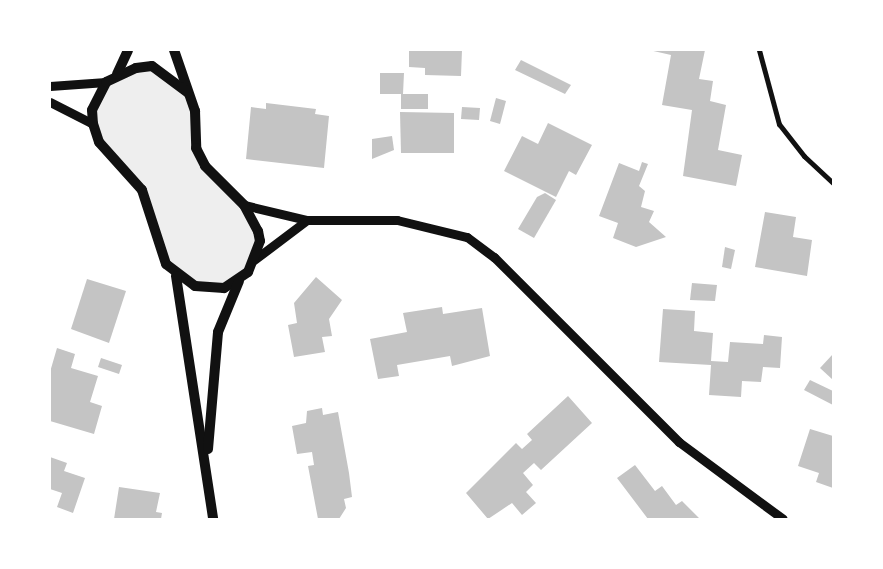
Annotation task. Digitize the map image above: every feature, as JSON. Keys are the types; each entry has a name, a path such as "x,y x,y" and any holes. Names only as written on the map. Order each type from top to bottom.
{"main road":[{"path":"117,74 128,50"},
{"path":"174,50 195,111 196,148 205,166 244,205 258,231 254,260 239,281 218,332 206,470"},
{"path":"187,92 152,66 117,74 106,82 92,110 93,124 99,142 142,190 150,206 158,244 176,276 213,519"},
{"path":"176,276 208,290 239,281"}],"street":[{"path":"758,50 779,124 804,156 833,183"},
{"path":"50,86 106,82"},
{"path":"50,102 93,124"},
{"path":"244,205 307,220 397,220 468,237 494,257 679,442 783,519"},
{"path":"254,260 307,220"}],"shaded area":[{"path":"152,66 187,92 196,148 244,205 258,231 248,272 207,290 166,264 150,206 99,142 93,124 106,82"}],"building":[{"path":"409,50 462,50 461,76 425,75 425,68 409,67"},
{"path":"649,50 705,50 699,79 713,81 710,101 726,105 718,150 742,155 736,186 683,176 692,110 662,105 671,55"},
{"path":"521,60 571,85 565,94 515,70"},
{"path":"380,73 404,73 403,94 428,94 428,109 401,109 401,94 380,94"},
{"path":"496,98 506,101 500,124 490,121"},
{"path":"266,103 316,109 315,114 329,116 324,168 246,159 251,107 266,109"},
{"path":"462,107 480,108 479,120 461,119"},
{"path":"400,112 454,113 454,153 401,153"},
{"path":"548,123 592,145 576,175 569,171 556,197 504,171 522,136 538,144"},
{"path":"392,136 394,150 372,159 372,139"},
{"path":"642,162 648,164 639,186 645,191 641,207 654,211 649,222 666,237 636,247 613,238 618,223 599,216 619,163 639,171"},
{"path":"545,193 556,200 534,238 518,229 537,197"},
{"path":"765,212 796,217 793,237 812,240 807,276 755,267"},
{"path":"725,247 735,250 731,269 722,267"},
{"path":"316,277 342,300 329,319 332,336 322,337 325,352 294,357 288,325 297,323 294,303"},
{"path":"87,279 126,291 109,343 71,329"},
{"path":"692,283 717,285 715,301 690,300"},
{"path":"442,307 443,314 482,308 490,356 452,366 450,356 397,365 399,376 378,379 370,339 407,332 403,313"},
{"path":"663,309 695,311 694,331 713,333 711,361 728,362 730,342 763,344 764,335 782,337 780,368 763,367 761,382 742,381 741,397 709,395 711,365 659,362"},
{"path":"57,348 75,354 71,368 98,376 90,402 102,406 94,434 50,421 50,372"},
{"path":"833,354 833,380 820,368"},
{"path":"101,358 122,365 119,374 98,367"},
{"path":"810,380 833,391 833,405 804,390"},
{"path":"568,396 592,423 541,470 534,463 523,473 533,485 526,492 536,503 522,515 512,503 488,519 466,493 516,443 522,449 532,440 527,434"},
{"path":"322,408 323,415 338,412 349,473 352,497 344,499 346,508 339,519 318,519 308,466 314,465 312,452 297,454 292,426 306,423 307,411"},
{"path":"810,429 833,436 833,488 816,482 819,473 798,466"},
{"path":"50,457 67,463 64,471 85,478 73,513 57,507 62,493 50,489"},
{"path":"635,465 655,491 662,486 676,505 682,501 700,519 648,519 617,478"},
{"path":"119,487 160,493 156,512 162,513 161,519 114,519"}]}
